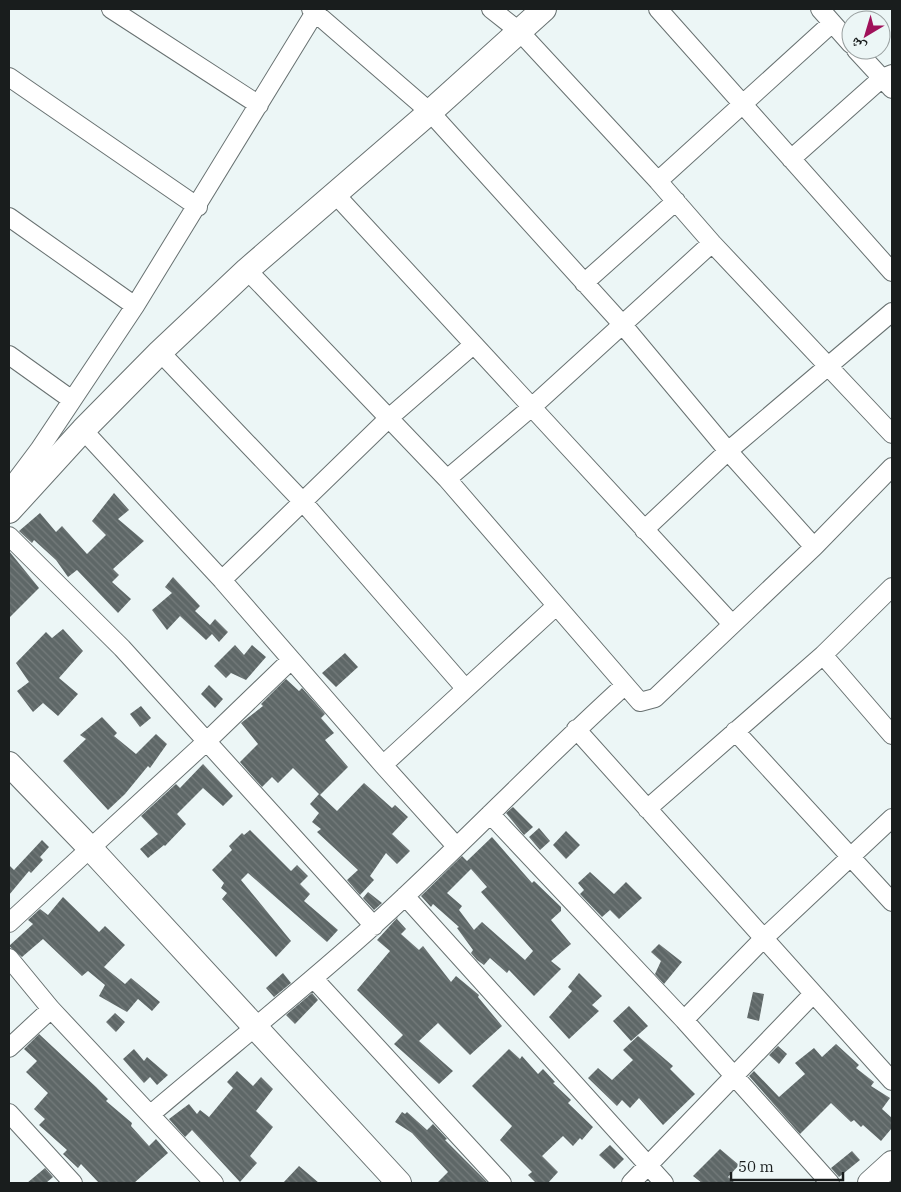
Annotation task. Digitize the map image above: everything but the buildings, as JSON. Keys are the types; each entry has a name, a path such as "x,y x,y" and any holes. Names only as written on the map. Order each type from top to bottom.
{"street":[{"path":"111,9 259,105"},
{"path":"491,9 519,31 658,180 712,243 892,434"},
{"path":"9,511 83,430 160,352 247,270 430,112 544,9"},
{"path":"658,9 743,102 892,272"},
{"path":"820,9 841,33"},
{"path":"9,490 39,450 135,306 198,207 315,10 430,112 622,324 728,451 814,547"},
{"path":"658,180 832,23"},
{"path":"791,158 889,80 867,60"},
{"path":"9,77 198,207"},
{"path":"336,194 732,624"},
{"path":"584,283 676,201"},
{"path":"9,217 135,306"},
{"path":"447,478 533,406 712,243"},
{"path":"247,270 447,478 624,686 640,702 654,698 814,547 892,467"},
{"path":"644,530 728,451 892,312"},
{"path":"222,580 390,418 474,345"},
{"path":"160,352 303,502 465,688"},
{"path":"9,355 72,400"},
{"path":"83,430 222,580 456,846"},
{"path":"9,536 122,648 374,926"},
{"path":"647,809 823,655 892,587"},
{"path":"383,765 556,606"},
{"path":"823,655 892,735"},
{"path":"9,923 207,741 291,660"},
{"path":"150,1114 314,979 374,926 576,729 624,686"},
{"path":"576,729 892,1081"},
{"path":"736,731 892,902"},
{"path":"9,764 90,848 399,1183"},
{"path":"490,814 684,1020 830,1183"},
{"path":"684,1020 763,939 892,818"},
{"path":"405,896 664,1183"},
{"path":"9,958 51,1009 211,1182"},
{"path":"314,979 502,1183"},
{"path":"631,1183 813,994"},
{"path":"9,1048 51,1009"},
{"path":"9,1113 73,1183"},
{"path":"870,1183 892,1163"}]}
